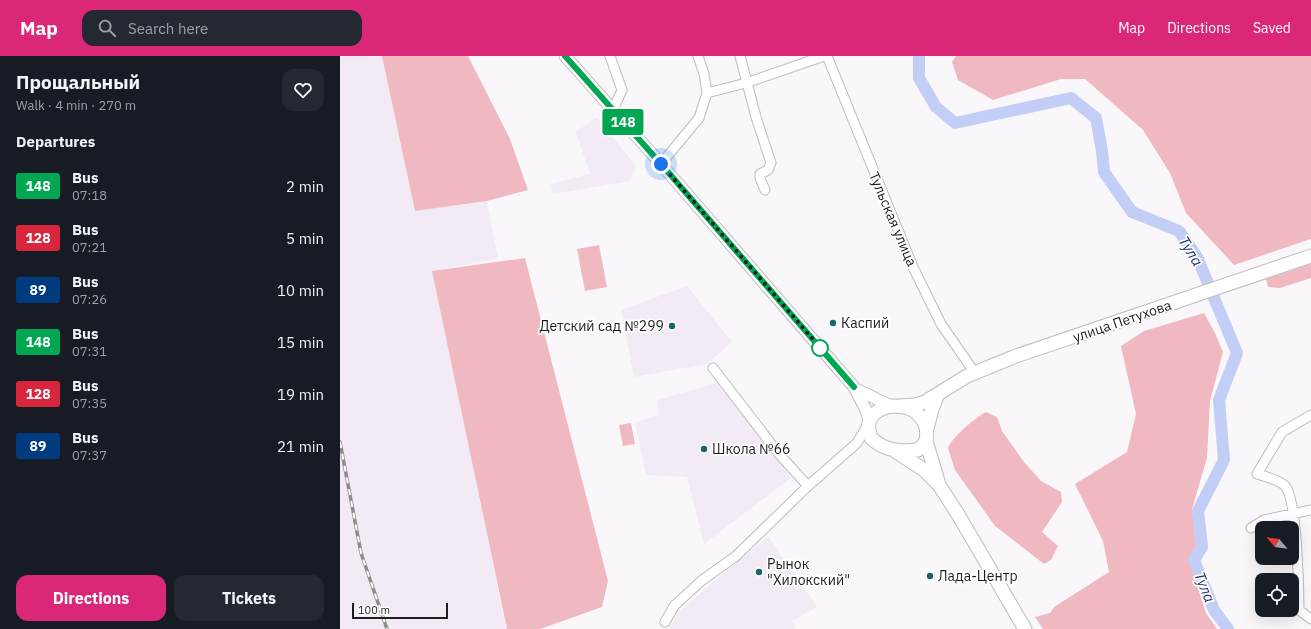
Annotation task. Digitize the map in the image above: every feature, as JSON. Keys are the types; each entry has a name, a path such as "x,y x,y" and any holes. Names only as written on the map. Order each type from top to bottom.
{"highway":[{"name":"улица Петухова","path":"896,406 915,405 938,394 967,376 1016,356 1311,256"},
{"path":"938,394 932,409 926,435 918,450 903,452 884,448 871,438 868,423 873,415 882,408 896,406 910,409 918,413 926,435 939,485"},
{"path":"895,451 924,470 939,485 959,516 1025,629"}],"main road":[{"path":"565,56 661,164 854,387 866,410 868,423"},
{"path":"854,387 873,398 896,406"}],"street":[{"path":"610,56 622,90 613,110"},
{"path":"661,164 699,118 707,93 704,74 698,56"},
{"path":"740,56 746,83 771,162 768,170 760,174 765,190"},
{"path":"707,93 746,83 826,56"},
{"name":"Тульская улица","path":"826,56 913,267 941,324 975,373"},
{"path":"713,368 779,454 808,486"},
{"path":"1311,415 1282,432 1257,474 1272,478 1285,486 1290,495 1298,562 1300,610 1311,620"},
{"path":"665,622 674,606 701,581 736,556 808,486 857,443 868,423"},
{"path":"857,443 875,442"},
{"path":"1251,528 1264,520 1311,510"}],"shaded area":[{"path":"340,56 382,56 415,211 487,201 498,258 433,271 506,629 340,629"},
{"path":"382,56 468,56 510,139 528,190 487,201 415,211"},
{"path":"956,56 1311,56 1311,239 1234,265 1186,213 1170,173 1143,130 1085,79 1061,79 993,100 958,80 952,62"},
{"path":"597,117 636,166 630,181 553,194 551,184 590,174 576,132"},
{"path":"599,245 607,287 585,291 577,249"},
{"path":"525,258 608,581 602,607 540,629 507,629 432,271"},
{"path":"1311,264 1311,278 1280,288 1268,287 1266,279"},
{"name":"Детский сад №299","path":"687,286 732,342 707,364 634,377 621,310"},
{"path":"1204,313 1223,352 1210,401 1207,458 1192,509 1196,545 1189,560 1206,613 1217,629 1043,629 1035,617 1050,613 1054,607 1109,572 1103,541 1075,484 1127,452 1136,414 1121,346 1144,331"},
{"name":"Школа №66","path":"717,383 791,478 704,544 687,477 646,475 635,422 659,415 657,400"},
{"path":"986,412 997,417 1002,431 1024,462 1041,481 1061,492 1062,502 1042,532 1058,546 1051,560 1044,564 995,526 955,470 948,448 954,438 976,418"},
{"path":"631,423 635,444 623,446 619,425"},
{"name":"Рынок \"Хилокский\"","path":"768,536 817,607 792,621 796,629 669,629 677,613"}],"waterway":[{"name":"Тула","path":"919,56 919,78 936,107 955,123 1071,98 1096,118 1104,172 1132,212 1179,231 1197,257 1237,353 1219,400 1224,460 1198,511 1202,547 1194,560 1214,610 1228,629"}],"railway":[{"path":"340,442 361,553 387,629"}],"bus line":[{"name":"148","path":"565,56 661,164 854,387"}],"place":[{"name":"Каспий","path":"833,323"},
{"name":"Детский сад №299","path":"672,326"},
{"name":"Школа №66","path":"704,449"},
{"name":"Рынок \"Хилокский\"","path":"759,572"},
{"name":"Лада-Центр","path":"930,576"}],"route":[{"path":"661,164 824,352 820,348"}]}
